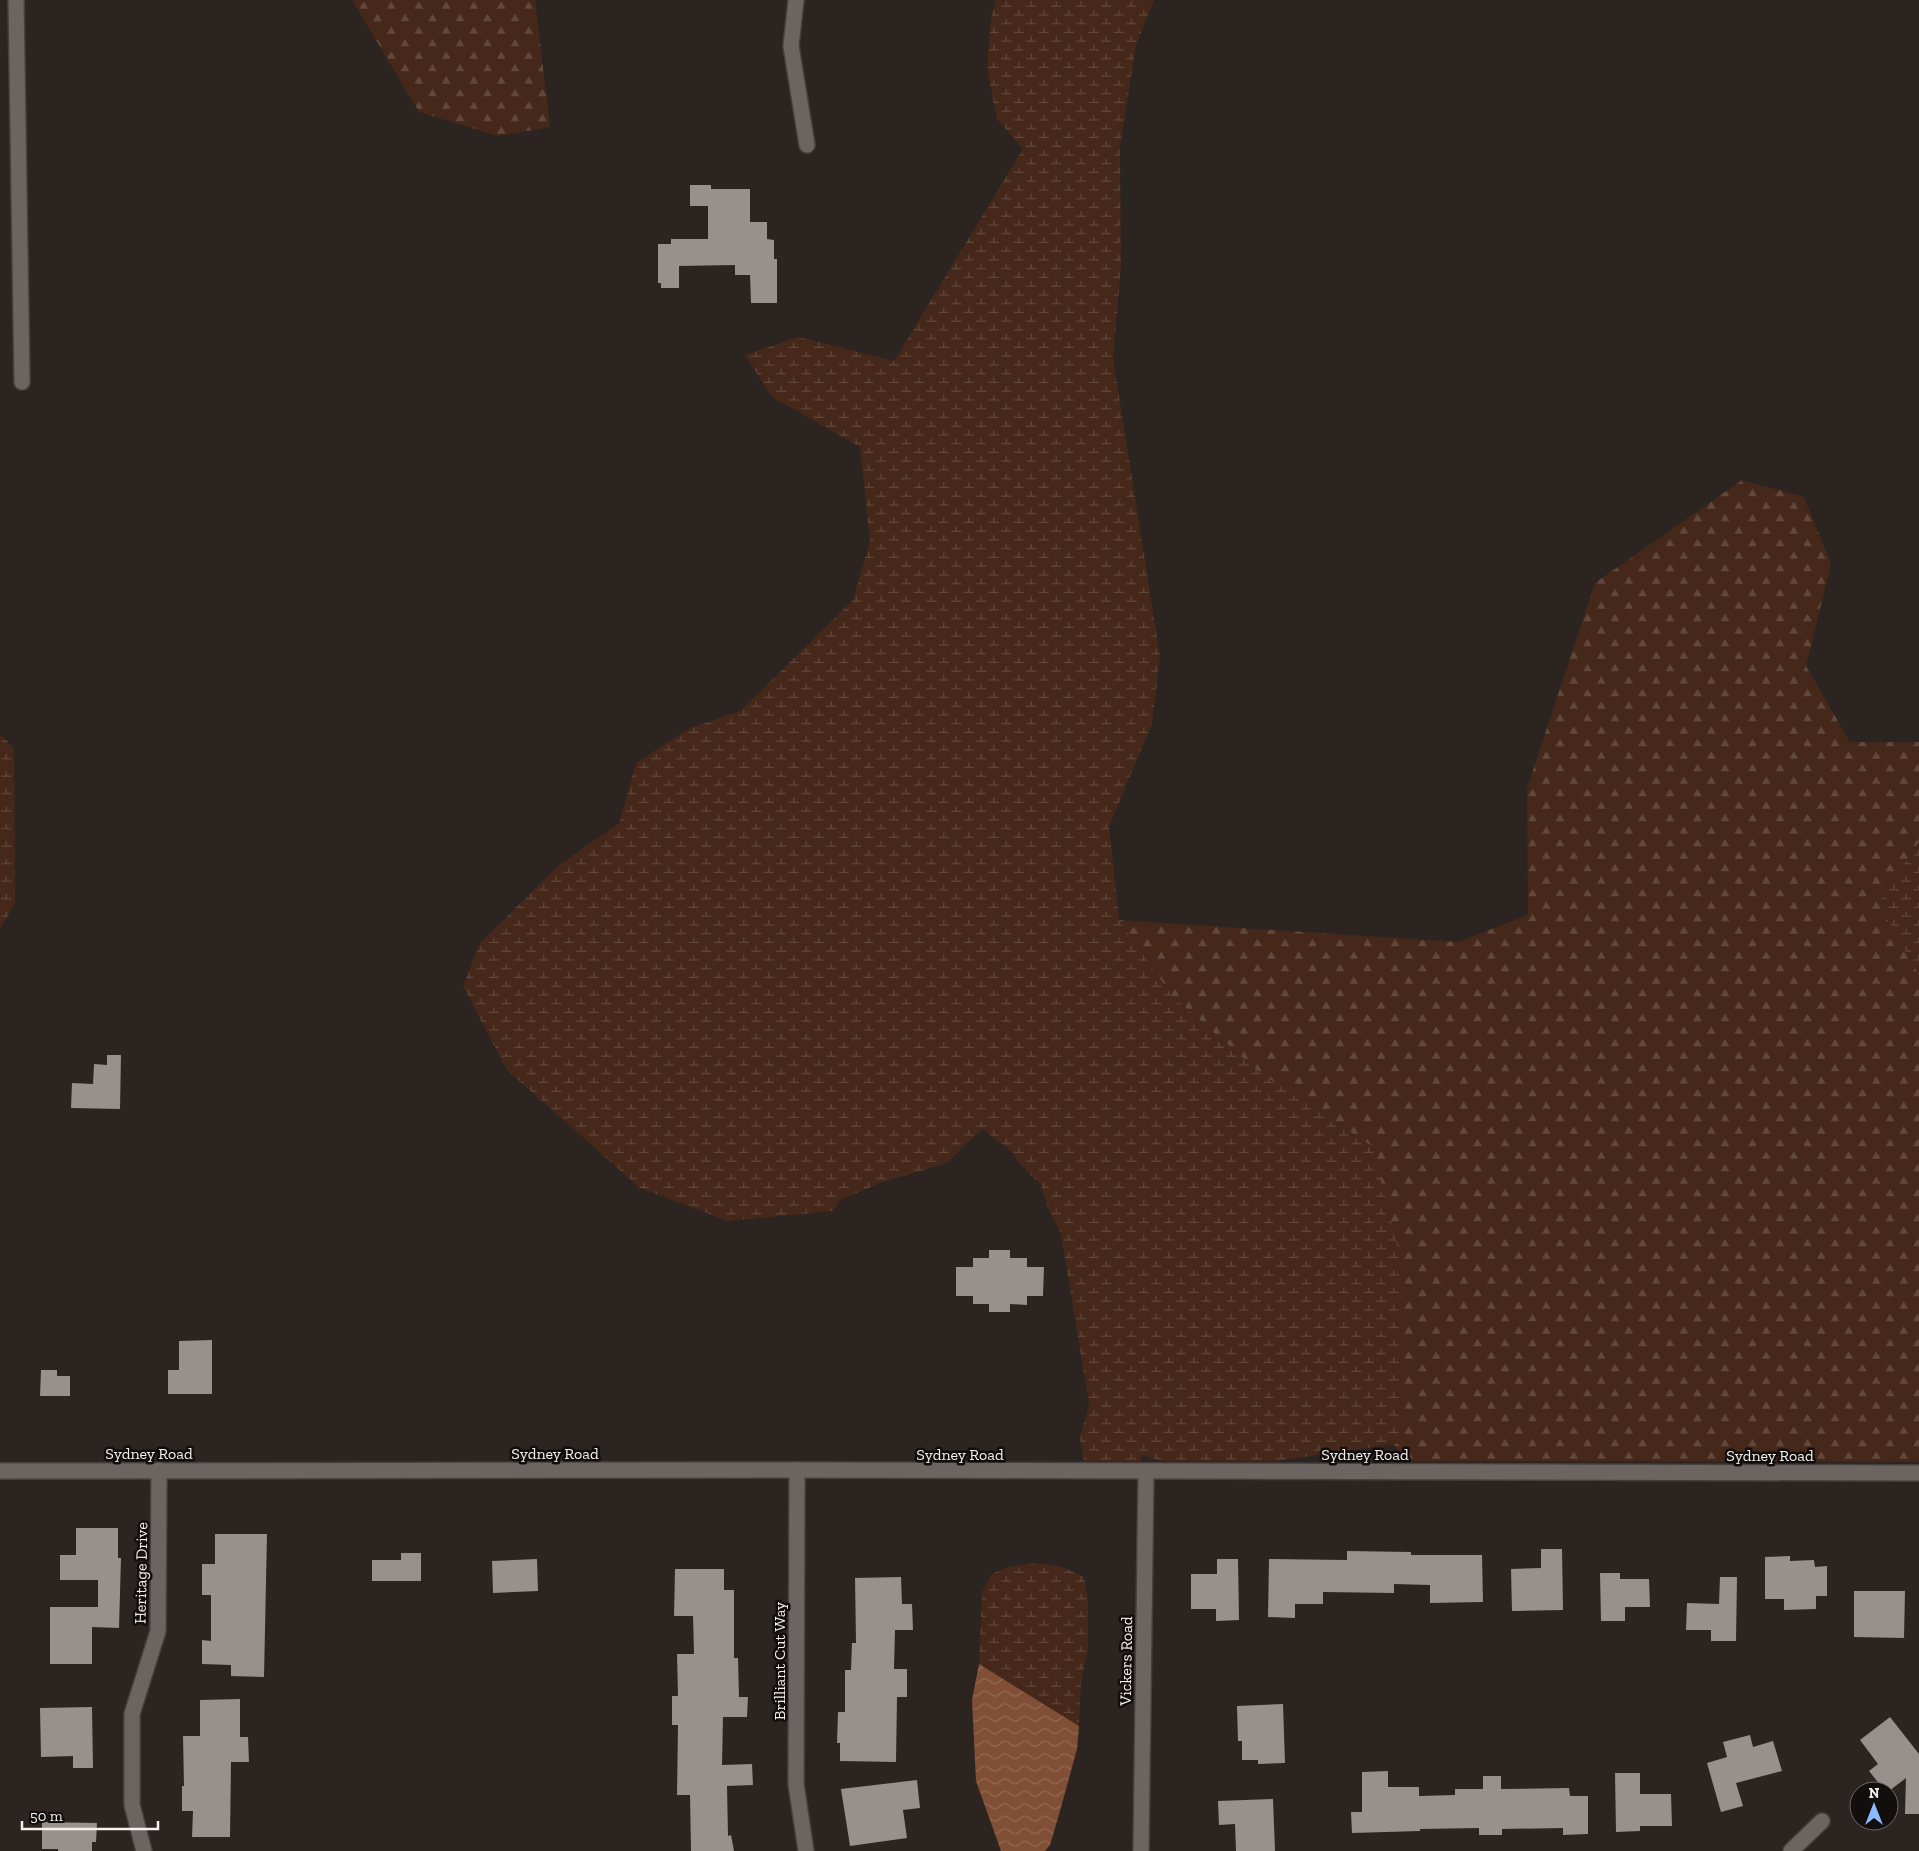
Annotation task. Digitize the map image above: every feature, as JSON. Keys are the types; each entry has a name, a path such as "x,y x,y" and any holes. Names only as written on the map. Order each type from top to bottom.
{"street":[{"path":"16,0 22,382"},
{"path":"796,0 791,46 807,145"},
{"name":"Heritage Drive","path":"144,1851 132,1805 132,1714 158,1631 159,1470"},
{"name":"Sydney Road","path":"0,1471 797,1470 1919,1473"},
{"name":"Brilliant Cut Way","path":"797,1470 796,1784 806,1851"},
{"name":"Vickers Road","path":"1142,1851 1146,1472"},
{"path":"1791,1851 1822,1821"}],"green space":[{"path":"352,0 535,0 550,127 498,136 419,112"},
{"path":"996,0 1154,0 1136,45 1120,147 1121,266 1113,359 1160,656 1152,724 1109,826 1119,920 1172,996 1258,1071 1372,1146 1400,1256 1402,1443 1276,1461 1162,1461 1142,1455 1141,1461 1084,1461 1080,1438 1089,1404 1061,1234 1048,1208 1041,1185 1008,1148 982,1129 947,1163 880,1183 840,1200 833,1211 728,1221 640,1188 507,1070 463,986 480,943 558,866 619,823 636,763 688,729 740,711 853,600 870,540 860,447 772,397 745,355 798,337 894,361 1023,149 997,119 987,68 991,18"},
{"path":"1742,480 1804,497 1831,564 1806,666 1850,742 1919,742 1919,842 1878,903 1919,975 1919,1462 1403,1461 1394,1444 1402,1443 1258,1071 1172,996 1119,920 1458,942 1528,915 1527,788 1595,583"},
{"path":"0,734 14,748 15,904 0,929"},
{"path":"1919,842 1919,975 1878,903"},
{"path":"1029,1564 1058,1566 1084,1577 1088,1601 1088,1650 1081,1681 1079,1726 979,1664 982,1592 992,1574 1007,1567"}],"water":[{"path":"979,1664 1079,1726 1077,1749 1050,1845 1045,1851 1001,1851 976,1781 972,1700"}],"building":[{"path":"690,185 711,185 711,189 750,189 750,222 767,222 767,239 774,240 774,259 777,259 777,303 751,303 750,275 735,275 735,265 679,266 679,288 661,288 661,283 658,283 658,244 671,244 671,239 708,239 708,206 690,206"},
{"path":"107,1055 121,1055 120,1109 71,1108 72,1083 93,1084 94,1064 107,1065"},
{"path":"989,1250 1010,1250 1010,1258 1027,1258 1027,1267 1044,1267 1043,1296 1027,1296 1027,1305 1010,1304 1010,1312 989,1312 989,1304 973,1304 973,1296 956,1296 956,1267 973,1267 973,1258 989,1258"},
{"path":"212,1340 212,1394 168,1394 168,1370 179,1370 179,1341"},
{"path":"41,1370 57,1370 57,1376 70,1376 70,1396 40,1396"},
{"path":"76,1528 118,1528 118,1558 121,1558 119,1628 92,1627 92,1664 50,1664 50,1607 98,1607 98,1580 60,1580 60,1555 76,1555"},
{"path":"215,1534 267,1534 264,1677 231,1676 231,1665 202,1664 202,1640 211,1641 211,1595 202,1595 202,1564 215,1564"},
{"path":"1541,1549 1562,1549 1563,1610 1512,1611 1511,1569 1541,1568"},
{"path":"1347,1551 1411,1552 1411,1555 1482,1555 1483,1602 1430,1603 1430,1585 1394,1584 1394,1593 1323,1592 1323,1604 1295,1604 1295,1618 1268,1617 1269,1559 1347,1560"},
{"path":"401,1553 421,1553 421,1581 372,1581 372,1560 401,1560"},
{"path":"1790,1556 1790,1561 1814,1560 1815,1567 1827,1566 1827,1596 1816,1596 1816,1609 1784,1610 1784,1599 1765,1599 1765,1557"},
{"path":"537,1559 538,1591 493,1593 492,1561"},
{"path":"1217,1559 1238,1559 1239,1620 1216,1621 1216,1609 1191,1609 1191,1574 1217,1574"},
{"path":"675,1569 724,1569 724,1590 734,1590 734,1658 738,1658 739,1697 748,1697 747,1717 723,1717 722,1765 752,1764 753,1785 727,1786 728,1836 731,1835 734,1851 691,1851 690,1795 677,1795 678,1725 672,1725 672,1696 678,1696 677,1654 694,1654 693,1616 674,1616"},
{"path":"1600,1573 1620,1573 1620,1579 1649,1579 1650,1607 1625,1607 1625,1621 1601,1621"},
{"path":"901,1577 902,1604 912,1604 913,1630 895,1630 894,1669 907,1669 907,1697 897,1697 896,1762 840,1761 840,1743 837,1743 838,1712 845,1712 845,1670 851,1670 852,1643 856,1643 855,1578"},
{"path":"1720,1577 1737,1577 1736,1641 1711,1641 1711,1630 1686,1630 1687,1603 1719,1604"},
{"path":"1854,1591 1905,1591 1904,1638 1854,1637"},
{"path":"240,1699 240,1737 248,1737 249,1762 231,1762 230,1837 192,1837 193,1811 182,1811 182,1786 184,1786 183,1736 200,1736 200,1700"},
{"path":"1283,1704 1285,1763 1258,1764 1258,1760 1242,1760 1242,1741 1238,1741 1237,1706"},
{"path":"92,1707 93,1768 73,1768 73,1756 41,1757 40,1708"},
{"path":"1890,1717 1919,1754 1919,1814 1905,1814 1906,1778 1899,1783 1899,1781 1877,1781 1869,1771 1878,1764 1860,1740"},
{"path":"1750,1735 1753,1747 1773,1741 1782,1771 1736,1783 1743,1806 1721,1812 1707,1763 1727,1757 1723,1742"},
{"path":"1388,1771 1388,1787 1419,1787 1419,1796 1455,1795 1455,1789 1483,1789 1483,1776 1501,1776 1501,1789 1569,1788 1570,1796 1588,1796 1588,1834 1563,1835 1563,1828 1502,1829 1502,1835 1479,1835 1479,1828 1352,1833 1351,1812 1362,1812 1362,1772"},
{"path":"1615,1773 1640,1773 1640,1794 1671,1794 1672,1826 1640,1826 1640,1831 1616,1832"},
{"path":"917,1780 920,1808 903,1810 907,1838 850,1846 841,1789"},
{"path":"1273,1799 1275,1851 1236,1851 1235,1824 1219,1825 1218,1801"},
{"path":"42,1822 97,1823 96,1842 92,1842 92,1851 42,1849"}]}
